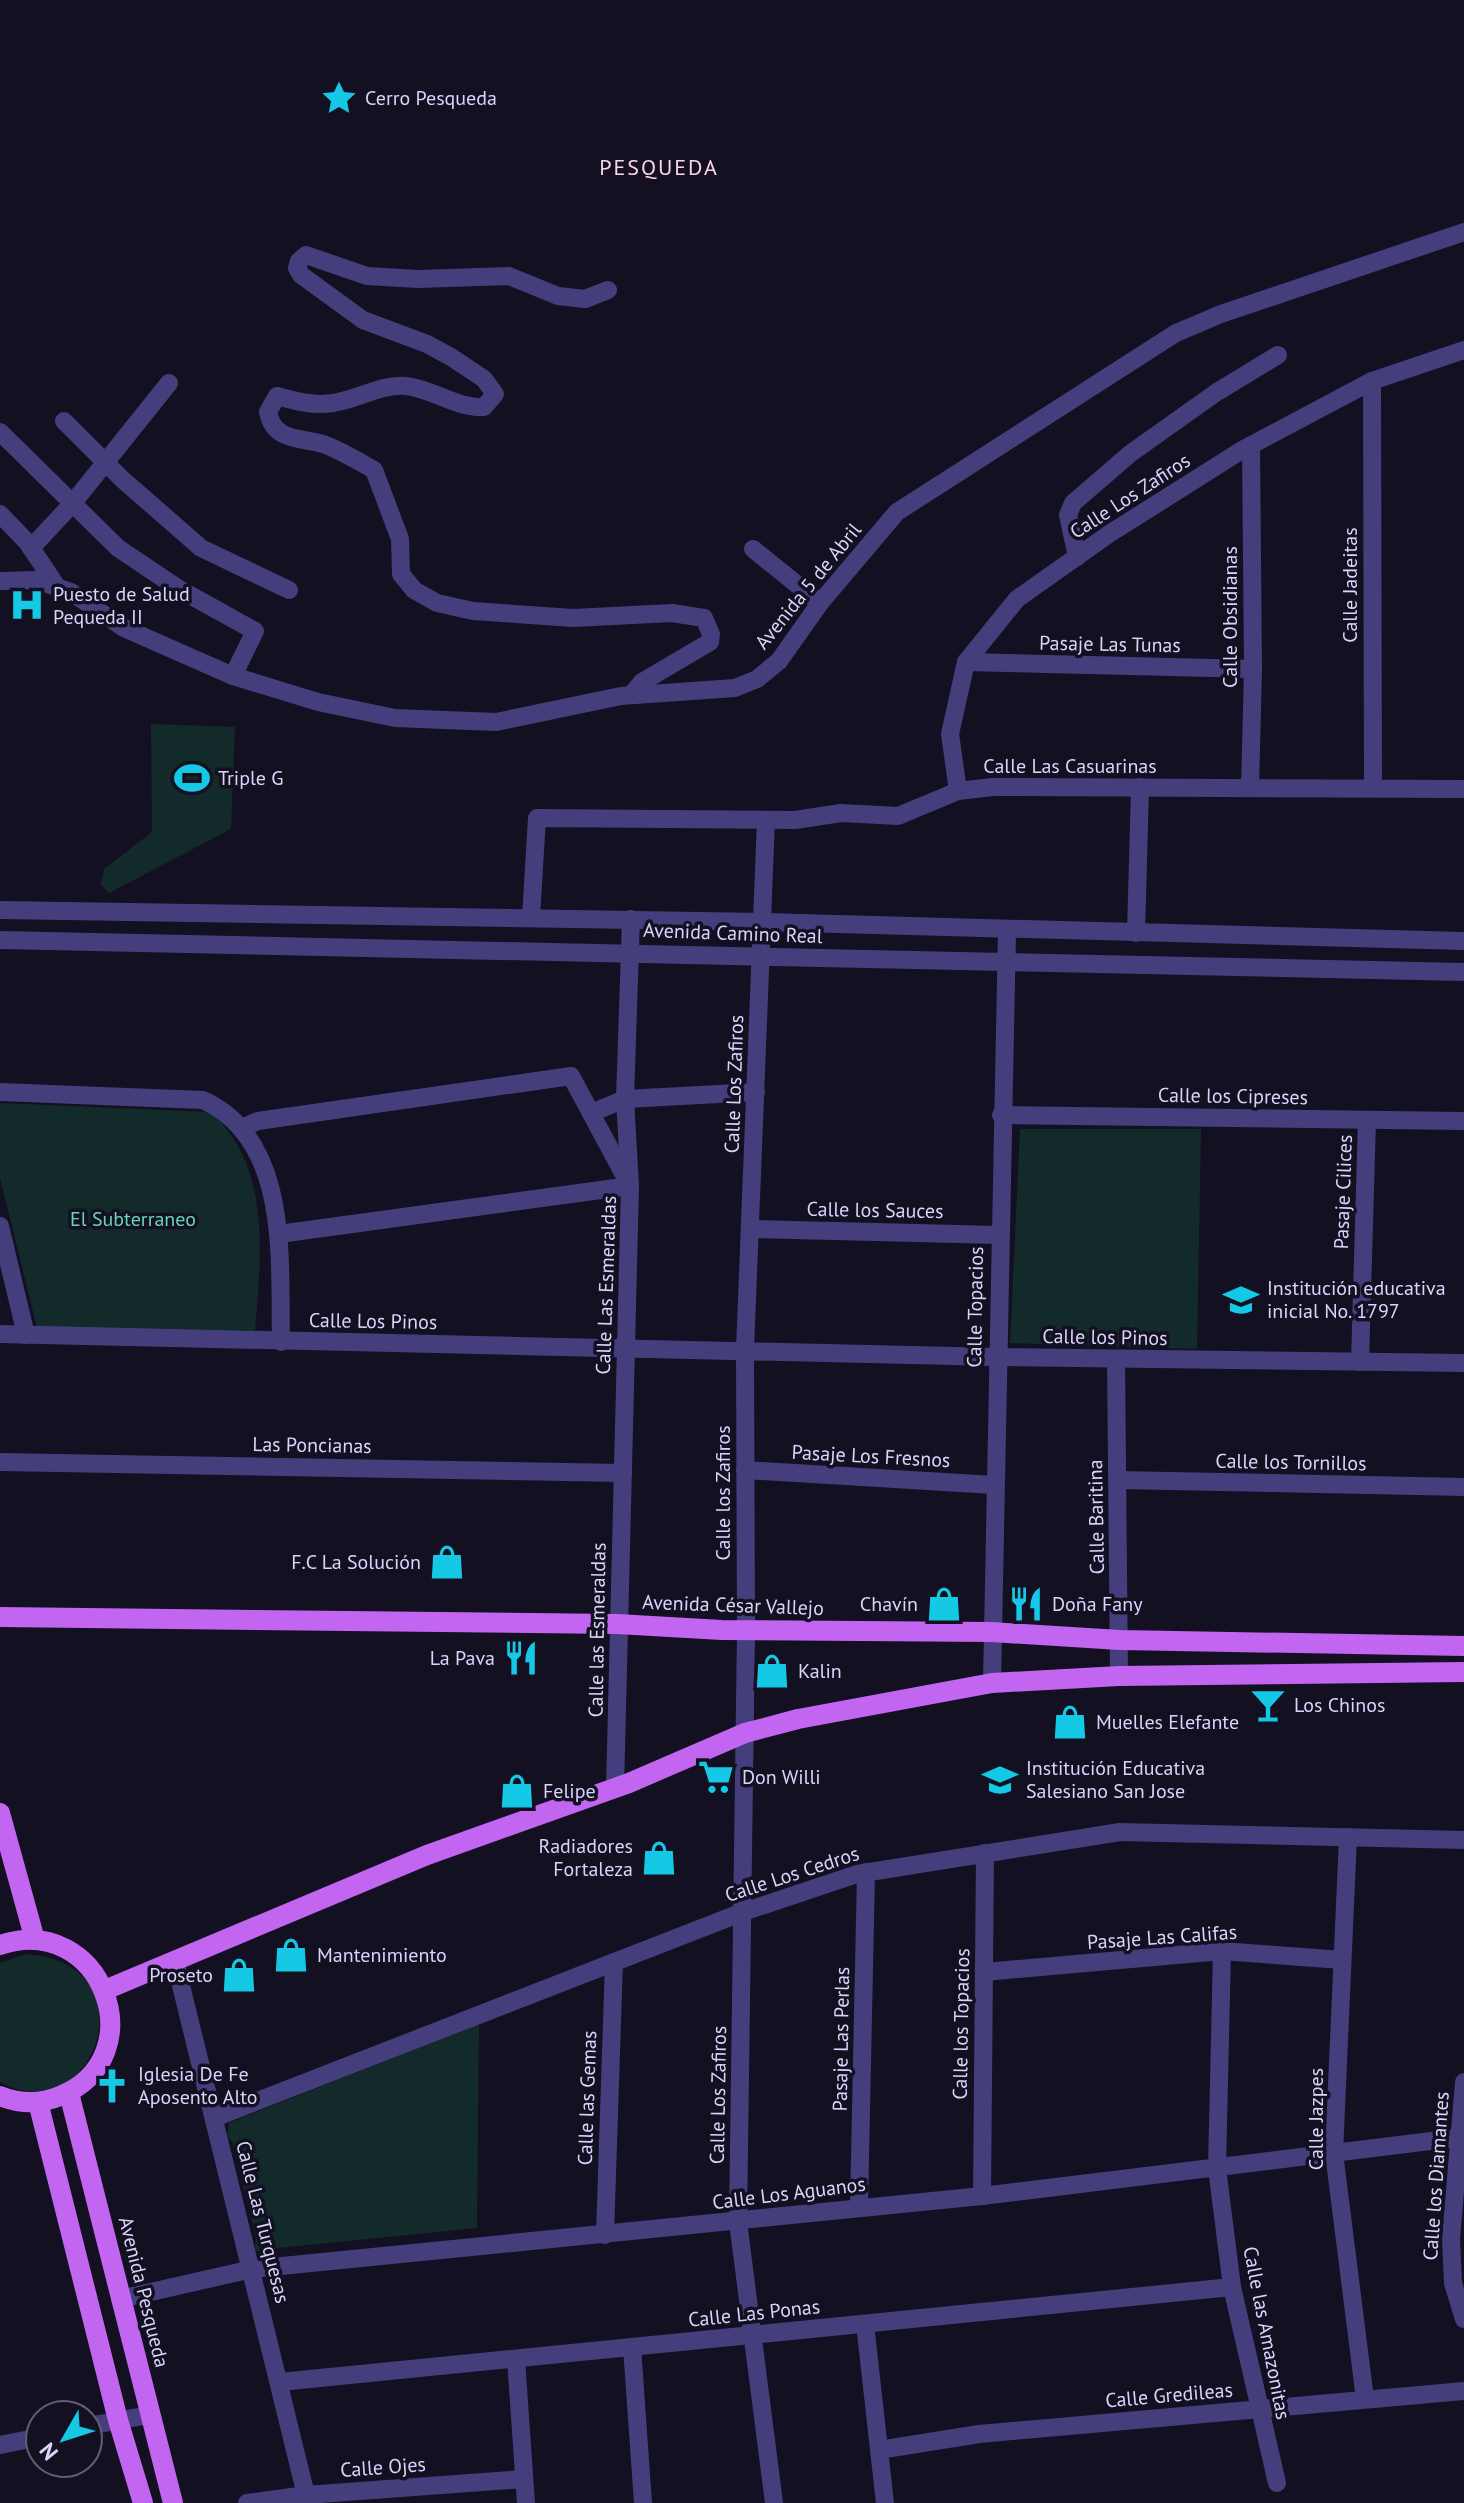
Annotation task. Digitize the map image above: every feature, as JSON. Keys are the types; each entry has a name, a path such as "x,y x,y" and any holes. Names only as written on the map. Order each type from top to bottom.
{"main road":[{"name":"Avenida César Vallejo","path":"0,1617 617,1624 746,1631 991,1632 1120,1640 1464,1646"},
{"path":"105,1990 427,1855 615,1789 745,1733 798,1719 992,1683 1119,1676 1464,1672"},
{"path":"0,1813 35,1940"},
{"path":"0,1945 35,1940 69,1950 84,1961 105,1990 110,2013 109,2037 102,2059 88,2078 69,2093 38,2102 0,2096"},
{"name":"Avenida Pesqueda","path":"69,2093 173,2503"},
{"path":"38,2102 118,2420 143,2503"}],"street":[{"name":"Avenida 5 de Abril","path":"0,581 36,580 71,592 124,628 233,676 318,702 395,718 496,722 631,695 735,688 757,679 779,661 820,603 897,512 1176,333 1221,314 1464,232"},
{"path":"608,290 585,299 558,296 509,276 418,279 367,276 306,255 297,268 301,275 363,320 451,357 484,379 495,394 484,407 473,407 440,393 403,386 333,403 303,403 277,396 268,412 270,424 280,433 322,444 374,470 400,539 401,574 414,590 437,603 473,611 573,618 672,613 704,618 711,634 710,642 642,682 631,695"},
{"name":"Calle Los Zafiros","path":"958,791 950,734 966,662 1017,599 1251,445 1372,381 1464,350"},
{"path":"1077,557 1068,515 1073,503 1143,444 1217,392 1278,355"},
{"name":"Calle Jadeitas","path":"1372,381 1373,788"},
{"path":"31,548 72,504 169,383"},
{"path":"64,421 201,548 289,590"},
{"path":"0,432 118,548 179,589 255,631 233,676"},
{"name":"Calle Obsidianas","path":"1250,788 1253,669 1251,445"},
{"path":"0,514 31,548 58,588"},
{"path":"753,549 820,603"},
{"name":"Pasaje Las Tunas","path":"966,662 1253,669"},
{"name":"Calle Las Casuarinas","path":"531,917 537,818 766,820 841,813 898,816 958,791 993,787 1464,789"},
{"path":"1136,933 1140,787"},
{"name":"Calle Los Zafiros","path":"745,1349 766,820"},
{"name":"Avenida Camino Real","path":"0,910 631,919 1464,941"},
{"name":"Calle Las Esmeraldas","path":"623,1473 630,1186 625,1099 631,919"},
{"name":"Calle Topacios","path":"992,1683 996,1357 1007,931"},
{"name":"Avenida Camino Real","path":"0,940 1464,972"},
{"path":"241,1128 258,1121 571,1076 630,1186 279,1234"},
{"path":"0,1092 203,1100 222,1110 241,1128 269,1185 279,1234 281,1342"},
{"path":"591,1113 625,1099 756,1092"},
{"name":"Calle los Cipreses","path":"1001,1115 1464,1121"},
{"name":"Pasaje Cilices","path":"1360,1362 1367,1120"},
{"path":"0,1226 26,1335"},
{"name":"Calle los Sauces","path":"750,1229 999,1235"},
{"name":"Calle Los Pinos","path":"0,1334 745,1349"},
{"name":"Calle los Pinos","path":"745,1349 996,1357 1464,1363"},
{"name":"Calle los Zafiros","path":"745,1349 745,1733"},
{"name":"Calle Baritina","path":"1116,1359 1119,1676"},
{"name":"Las Poncianas","path":"0,1462 623,1473"},
{"name":"Pasaje Los Fresnos","path":"745,1470 994,1485"},
{"name":"Calle las Esmeraldas","path":"615,1789 623,1473"},
{"name":"Calle los Tornillos","path":"1118,1480 1464,1487"},
{"name":"Calle Los Zafiros","path":"745,1733 738,2222 774,2503"},
{"name":"Calle Los Cedros","path":"214,2118 743,1912 866,1872 1120,1832 1464,1840"},
{"name":"Calle Jazpes","path":"1348,1837 1334,2153 1365,2399"},
{"name":"Calle los Topacios","path":"982,2196 985,1853"},
{"name":"Pasaje Las Perlas","path":"859,2206 866,1872"},
{"name":"Pasaje Las Califas","path":"984,1972 1222,1951 1342,1960"},
{"name":"Calle las Amazonitas","path":"1222,1951 1217,2168 1232,2287 1277,2483"},
{"name":"Calle Las Turquesas","path":"175,1961 306,2495"},
{"name":"Calle las Gemas","path":"605,2235 614,1962"},
{"name":"Calle los Diamantes","path":"1464,2082 1458,2258 1453,2283 1464,2319"},
{"name":"Calle Los Aguanos","path":"120,2299 252,2269 982,2196 1463,2137"},
{"name":"Calle Las Ponas","path":"280,2382 1232,2287"},
{"path":"865,2324 885,2503"},
{"path":"632,2347 643,2503"},
{"path":"516,2359 526,2503"},
{"name":"Calle Gredileas","path":"879,2450 979,2434 1464,2391"},
{"path":"104,2423 149,2415"},
{"path":"0,2445 24,2440"},
{"name":"Calle Ojes","path":"247,2503 306,2495 523,2479"}],"green space":[{"name":"Triple G","path":"151,724 235,727 231,829 109,893 101,885 104,869 152,832"},
{"name":"El Subterraneo","path":"0,1103 211,1112 231,1134 253,1186 260,1243 255,1331 37,1328 0,1178"},
{"path":"1020,1129 1201,1129 1197,1349 1010,1343"},
{"path":"26,1954 65,1964 89,1985 99,2011 97,2040 84,2066 62,2085 34,2091 0,2082 0,1963"},
{"path":"479,2024 477,2228 278,2248 267,2255 255,2250 256,2237 232,2141 227,2136 229,2123"}],"place":[{"name":"Cerro Pesqueda","path":"339,98"},
{"name":"Puesto de Salud Pequeda II","path":"27,605"},
{"name":"Triple G","path":"192,778"},
{"name":"Institución educativa inicial No. 1797","path":"1241,1300"},
{"name":"F.C La Solución","path":"447,1562"},
{"name":"Chavín","path":"944,1604"},
{"name":"Doña Fany","path":"1026,1604"},
{"name":"La Pava","path":"521,1658"},
{"name":"Kalin","path":"772,1671"},
{"name":"Los Chinos","path":"1268,1705"},
{"name":"Muelles Elefante","path":"1070,1722"},
{"name":"Don Willi","path":"716,1777"},
{"name":"Institución Educativa Salesiano San Jose","path":"1000,1780"},
{"name":"Felipe","path":"517,1791"},
{"name":"Radiadores Fortaleza","path":"659,1858"},
{"name":"Mantenimiento","path":"291,1955"},
{"name":"Proseto","path":"239,1975"},
{"name":"Iglesia De Fe Aposento Alto","path":"112,2086"}],"district":[{"name":"PESQUEDA","path":"659,167"}]}
